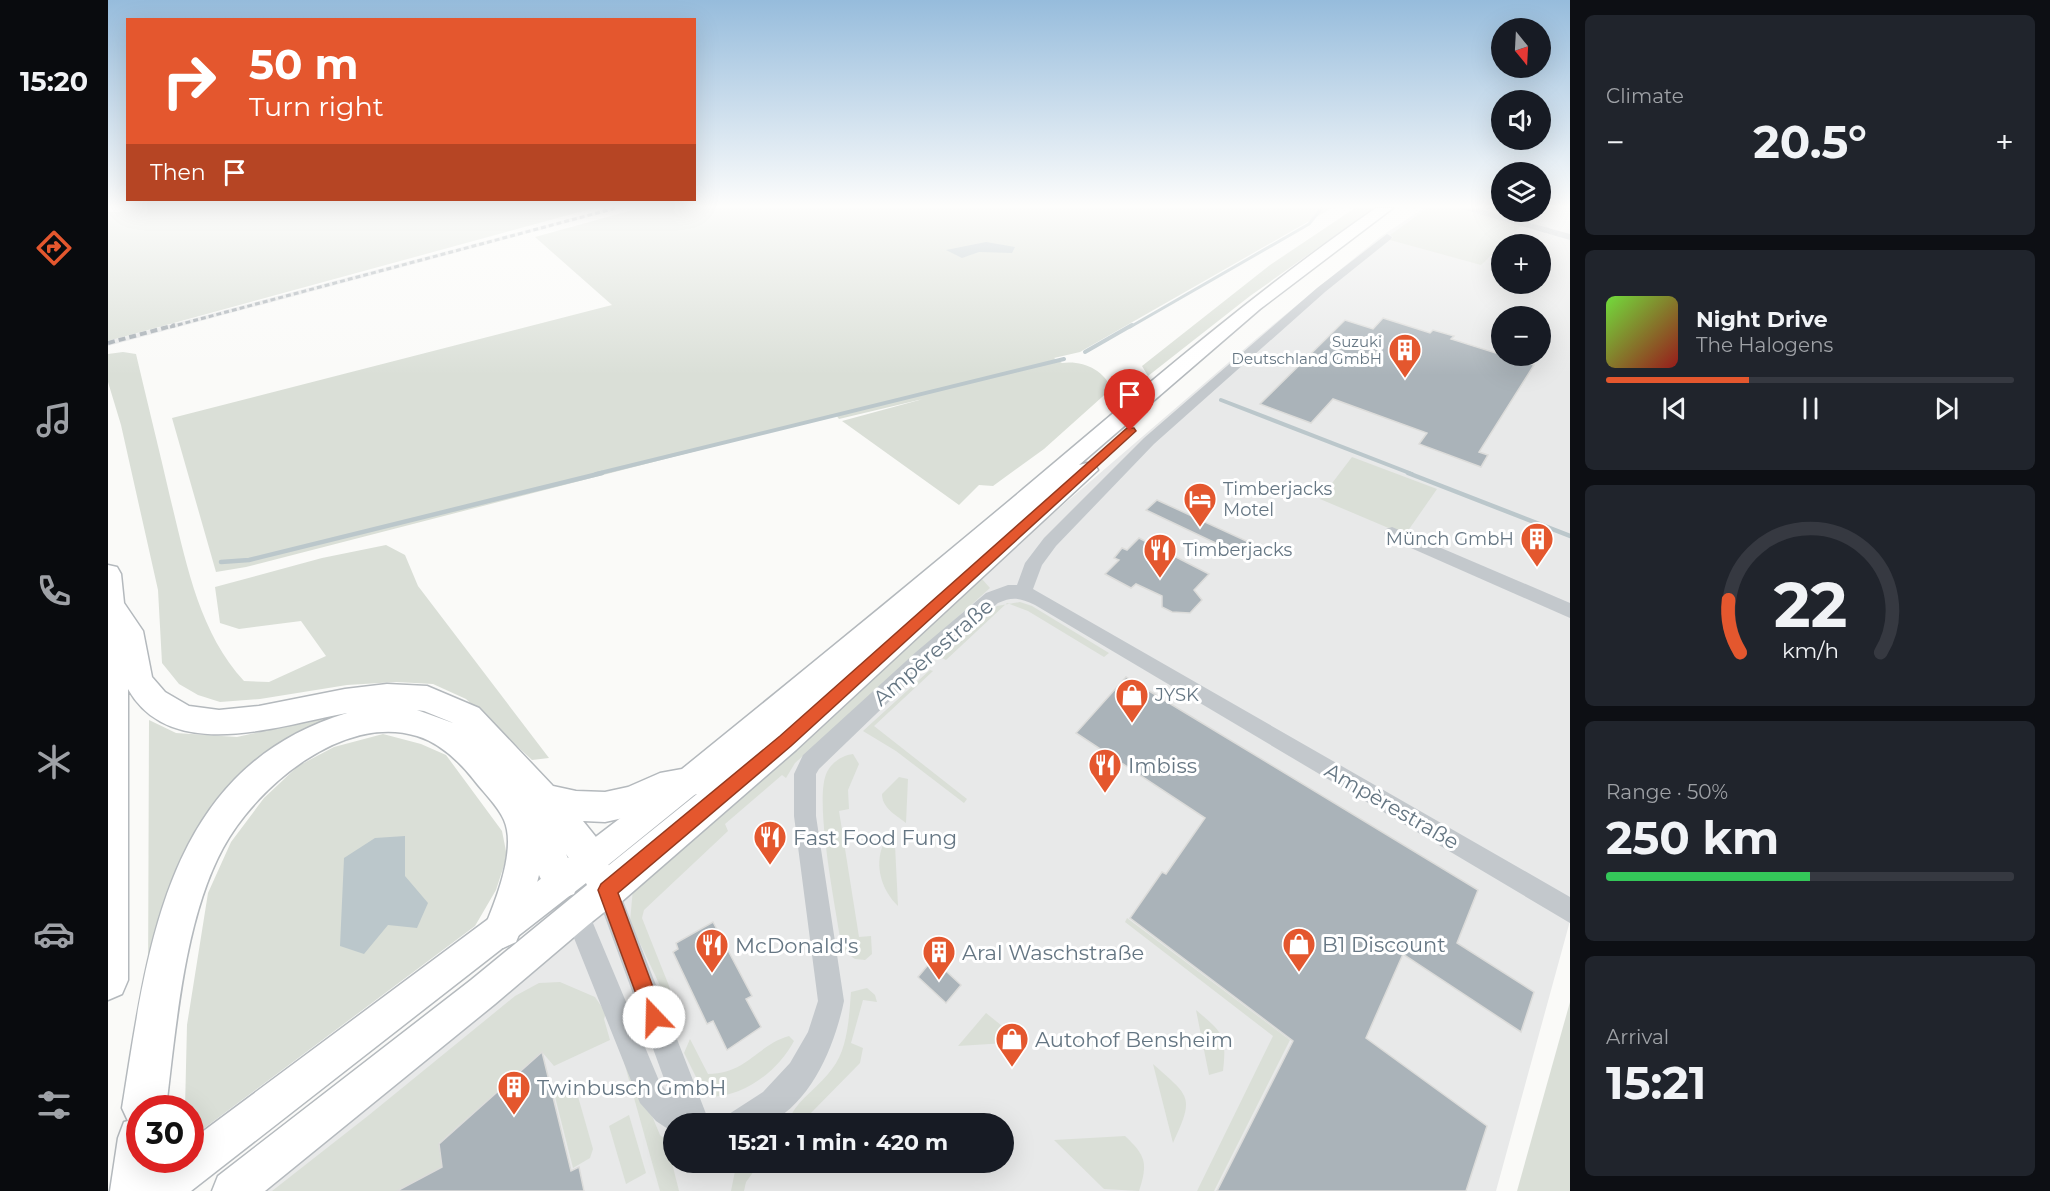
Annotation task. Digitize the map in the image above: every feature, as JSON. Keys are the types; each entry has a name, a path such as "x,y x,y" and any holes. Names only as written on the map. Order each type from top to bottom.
{"highway":[{"path":"533,807 605,807 632,801 660,788 690,782 851,650 1192,354 1307,264"},
{"path":"608,890 785,741 1214,355 1327,264"},
{"path":"110,589 129,630 135,675 153,700 172,713 188,719 230,722 253,720 393,695 430,699 462,712 476,724 533,807 548,853 561,882"},
{"path":"108,980 113,713 110,589"},
{"path":"146,1095 164,978 182,904 198,862 224,815 253,781 279,760 309,741 344,727 373,720 406,718 442,732 460,744 591,859"},
{"path":"503,929 516,898 524,867 525,839 533,807"}],"main road":[{"path":"141,1174 503,929 690,782"},
{"path":"233,1191 483,992 576,913 608,890 591,859"},
{"path":"561,882 576,913"}],"street":[{"path":"1023,592 1034,563 1050,542 1149,441 1321,290 1347,264"},
{"path":"1392,533 1570,611"},
{"name":"Ampèrestraße","path":"757,1113 804,1071 827,1023 830,992 805,816 805,774 812,762 915,665 992,598 1008,591 1023,592 1041,600 1570,911"},
{"path":"608,890 645,995 692,1113"},
{"path":"576,913 650,1093 668,1113"}],"shaded area":[{"path":"108,264 391,264 108,341"},
{"path":"400,264 416,264 108,346 108,341"},
{"path":"565,264 1235,264 1080,352 1054,358 1062,363 1077,363 1092,368 1104,376 1111,389 1044,449 993,486 979,485 959,505 842,421 923,399 839,419 836,415 246,567 216,572 172,418 612,305"},
{"path":"1296,264 1250,296 1148,376 1142,366 1270,265"},
{"path":"1348,264 1491,264 1491,294 1551,294 1551,264 1570,264 1570,921 1496,1191 251,1191 984,573 1257,338"},
{"path":"123,352 136,354 188,570 196,594 215,640 244,681 269,682 326,656 301,621 239,629 220,623 215,587 322,558 386,545 405,555 418,586 549,758 532,760 466,699 433,684 396,682 347,685 260,699 220,702 198,695 179,684 162,663 158,590 121,425 108,382 108,354"},
{"path":"1352,457 1437,489 1405,535 1320,499"},
{"path":"982,579 990,588 795,763 786,778 782,775 725,824 728,831 644,910 642,918 673,996 663,992 630,922 633,888 967,589"},
{"path":"1020,602 1032,606 1109,653 1104,657 1028,611 1009,604"},
{"path":"1005,605 946,660 942,658 997,606"},
{"path":"930,670 933,671 874,726 967,799 964,803 896,751 863,731"},
{"path":"370,712 262,758 148,989 149,720 176,733 237,737 299,723"},
{"path":"383,734 421,744 446,755 502,831 507,856 496,890 475,926 204,1128 204,1095 185,1095 187,1025 208,893 231,842 264,798 298,766 334,747"},
{"path":"853,754 859,764 848,790 849,809 839,811 859,937 871,936 872,954 865,960 855,959 842,950 824,831 823,786 827,772 838,760"},
{"path":"899,777 908,779 906,823 890,811 884,803 882,794"},
{"path":"405,836 405,876 428,903 417,928 388,925 364,954 340,946 344,858 375,838"},
{"path":"890,843 895,845 898,906 892,900 881,878 880,853 883,845"},
{"path":"1127,918 1290,1040 1214,1191 1197,1191 1273,1036 1125,922"},
{"path":"560,982 595,997 606,1013 604,1019 610,1040 554,1066 542,1052 439,1143 442,1167 397,1191 272,1191 515,996 539,983"},
{"path":"867,988 875,995 877,1002 863,1000 851,1043 863,1048 860,1063 811,1113 792,1113 837,1061 845,1042 851,992"},
{"path":"1570,1002 1570,1191 1517,1191"},
{"path":"1196,1010 1212,1024 1221,1036 1224,1050 1223,1071 1209,1075"},
{"path":"986,1013 1022,1042 958,1046"},
{"path":"612,1019 663,1138 663,1173 674,1173 679,1191 660,1191"},
{"path":"789,1036 794,1041 770,1072 748,1087 724,1096 711,1097 702,1089 684,1053 690,1039 708,1074 722,1072 743,1064 768,1046"},
{"path":"1153,1064 1175,1084 1185,1098 1184,1115 1173,1143"},
{"path":"573,1079 593,1149 590,1158 573,1168 553,1089"},
{"path":"629,1115 646,1173 626,1184 609,1126"},
{"path":"1125,1136 1143,1160 1144,1173 1139,1191 1104,1189 1054,1140"},
{"path":"735,1173 753,1173 746,1182 744,1191 731,1191"}],"building":[{"name":"Suzuki Deutschland GmbH","path":"1383,318 1430,333 1433,330 1454,336 1451,339 1491,352 1491,366 1533,366 1479,452 1488,455 1481,467 1419,444 1427,433 1333,399 1311,423 1260,404 1345,320 1373,329"},
{"name":"Timberjacks Motel","path":"1157,500 1255,545 1245,557 1146,510"},
{"name":"Timberjacks","path":"1139,538 1209,574 1194,590 1202,600 1190,613 1172,612 1162,607 1162,596 1136,584 1131,588 1105,574 1119,560 1114,558 1122,548 1127,550"},
{"name":"B1 Discount","path":"1126,677 1478,890 1457,943 1534,992 1521,1032 1403,954 1366,1038 1487,1126 1466,1191 1217,1191 1293,1041 1130,918 1162,872 1166,874 1205,818 1076,733"},
{"name":"McDonald's","path":"713,922 752,996 746,999 761,1027 727,1050 713,1021 707,1024 673,952 678,949 676,943"},
{"name":"Aral Waschstraße","path":"933,959 961,985 946,1003 918,977"},
{"name":"Twinbusch GmbH","path":"542,1052 571,1171 579,1167 584,1191 397,1191 442,1167 439,1144"}],"waterway":[{"path":"1130,327 1240,264"},
{"path":"1085,352 1132,325"},
{"path":"596,474 1064,359"},
{"path":"1221,400 1412,474"},
{"path":"221,562 249,560 602,473"},
{"path":"1408,473 1570,536"}],"railway":[{"path":"170,327 408,264"},
{"path":"108,343 175,325"}],"place":[{"name":"Suzuki Deutschland GmbH","path":"1405,379"},
{"name":"Timberjacks Motel","path":"1200,528"},
{"name":"Münch GmbH","path":"1537,568"},
{"name":"Timberjacks","path":"1160,579"},
{"name":"JYSK","path":"1132,724"},
{"name":"Imbiss","path":"1105,794"},
{"name":"Fast Food Fung","path":"770,866"},
{"name":"B1 Discount","path":"1299,973"},
{"name":"McDonald's","path":"712,974"},
{"name":"Aral Waschstraße","path":"939,981"},
{"name":"Autohof Bensheim","path":"1012,1068"},
{"name":"Twinbusch GmbH","path":"514,1116"}],"route":[{"path":"654,1017 608,890 785,741 1130,431"}]}
